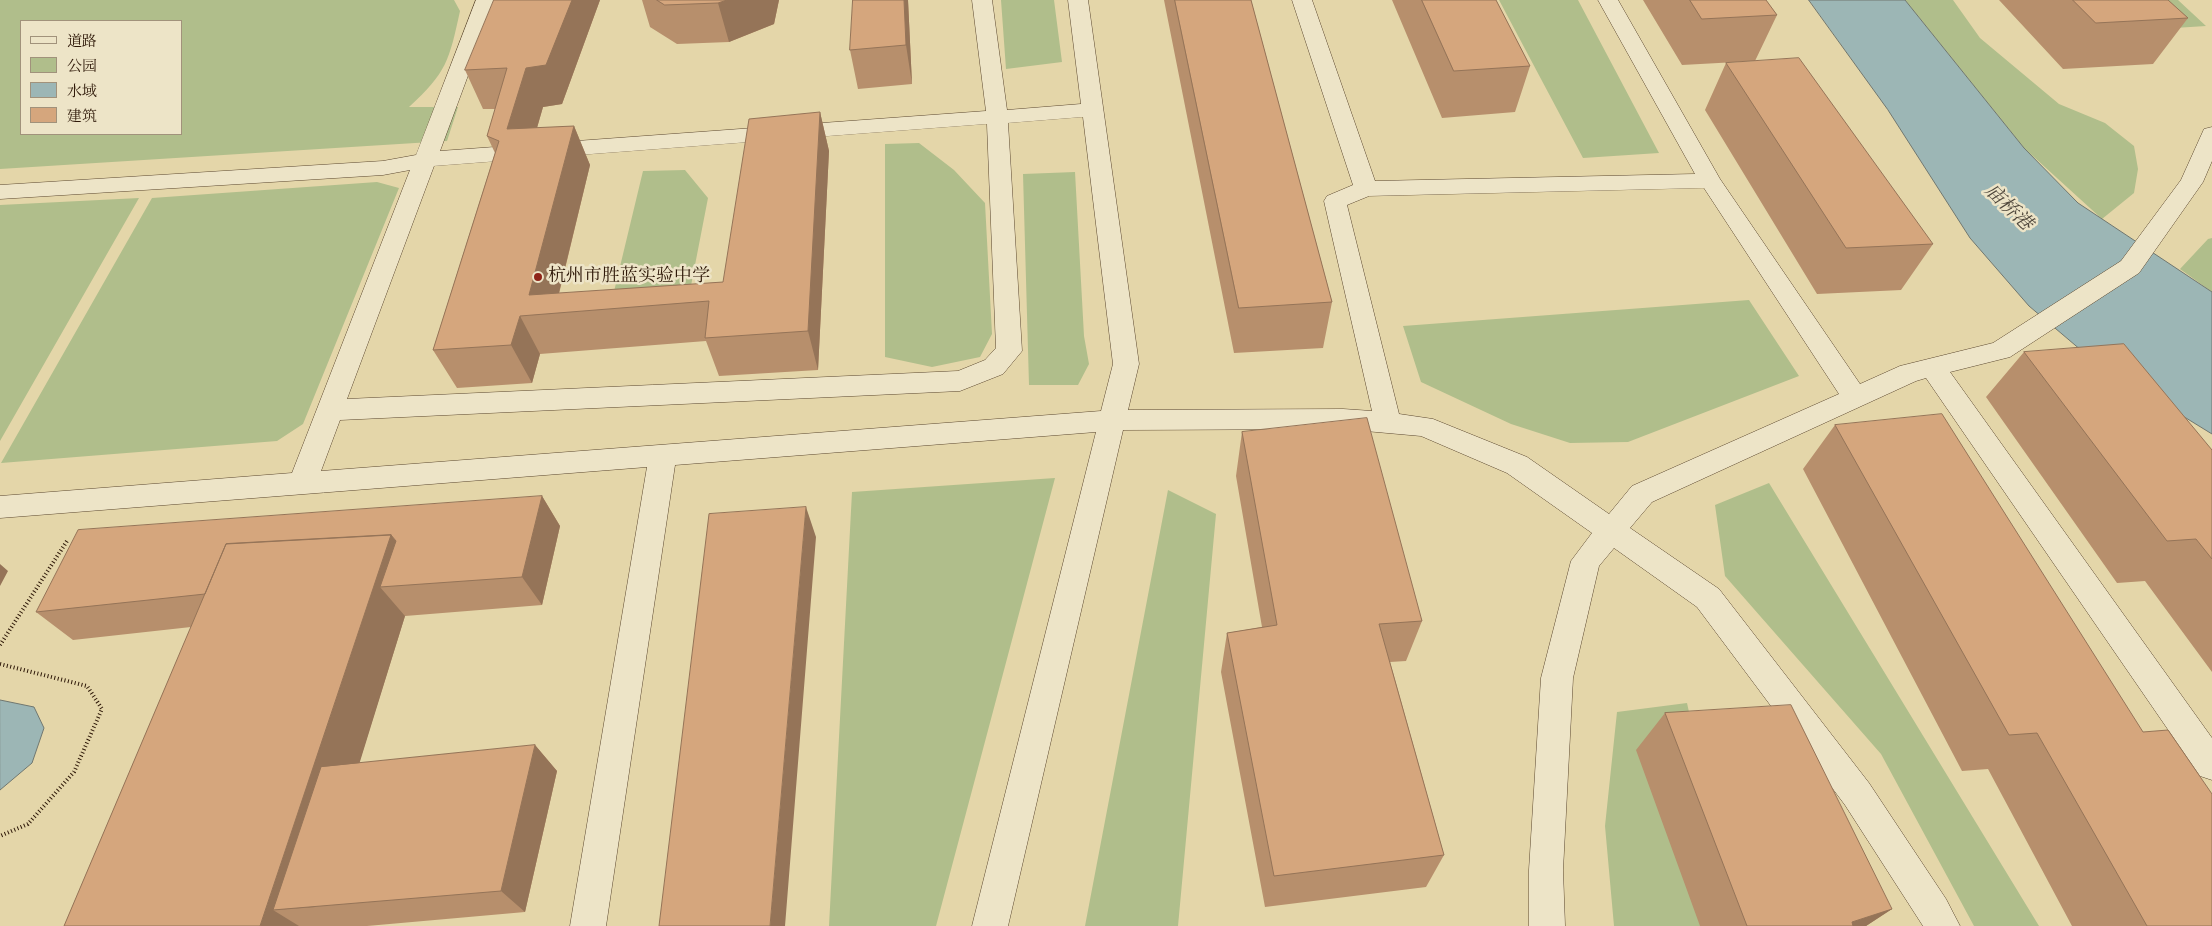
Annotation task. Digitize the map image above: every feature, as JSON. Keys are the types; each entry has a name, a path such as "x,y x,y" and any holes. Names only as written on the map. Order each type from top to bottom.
{"street":[{"path":"302,484 486,0"},
{"path":"330,410 960,381 994,367 1009,350 997,117 982,0"},
{"path":"990,926 1114,420 1126,364 1078,0"},
{"path":"1302,0 1366,189"},
{"path":"1608,0 1710,181 1855,397"},
{"path":"0,192 384,168 476,155 1093,110"},
{"path":"1547,926 1546,870 1557,678 1586,561 1642,494 1909,373 2001,350 2130,267 2192,182 2209,150"},
{"path":"1388,423 1335,201 1366,189 1710,181"},
{"path":"1932,367 2212,765"},
{"path":"0,508 1114,420 1343,420 1424,426 1518,465 1708,598 1770,677 1857,794 1942,926"},
{"path":"588,926 663,456"}],"path":[{"path":"0,645 93,500"},
{"path":"0,664 88,686 102,710 74,772 28,824 0,836"}],"green space":[{"path":"0,0 454,0 460,11 453,42 445,65 422,95 409,107 458,107 447,141 0,169"},
{"path":"1001,0 1054,0 1062,62 1006,69"},
{"path":"1499,0 1578,0 1659,153 1583,158"},
{"path":"1905,0 1953,0 1980,38 2059,104 2105,123 2134,146 2138,169 2134,193 2102,219 2024,148"},
{"path":"2127,0 2178,0 2206,26 2159,29"},
{"path":"919,143 954,170 985,203 992,334 980,357 932,367 885,357 885,144"},
{"path":"685,170 708,198 689,296 611,304 643,171"},
{"path":"1075,172 1084,336 1089,364 1078,385 1029,385 1023,174"},
{"path":"377,182 399,188 303,424 277,441 1,463 152,198"},
{"path":"139,198 0,441 0,205"},
{"path":"2212,238 2212,292 2180,269 2208,239"},
{"path":"1749,300 1799,376 1628,442 1570,443 1511,424 1421,382 1403,326"},
{"path":"1055,478 936,926 829,926 852,492"},
{"path":"1769,483 2039,926 1974,926 1881,754 1725,576 1715,505"},
{"path":"1168,490 1216,514 1178,926 1085,926"},
{"path":"1687,703 1736,926 1614,926 1605,826 1617,712"}],"water":[{"name":"庙桥港","path":"1809,0 1905,0 2024,148 2078,203 2212,292 2212,434 2095,362 2029,306 1970,238 1888,110"},
{"path":"0,700 34,707 44,728 32,763 0,790"}],"building":[{"path":"494,0 572,0 546,65 526,68 507,129 574,126 529,295 723,282 749,119 820,112 808,331 705,338 709,301 520,316 511,345 433,350 499,141 487,136 507,68 465,70"},
{"path":"657,0 727,0 718,3 665,5"},
{"path":"853,0 904,0 906,45 850,50"},
{"path":"1175,0 1251,0 1332,302 1239,308"},
{"path":"1422,0 1496,0 1530,66 1454,71"},
{"path":"1690,0 1766,0 1777,15 1702,19"},
{"path":"2073,0 2168,0 2188,18 2096,23"},
{"path":"1799,58 1933,244 1846,248 1726,63"},
{"path":"2124,344 2212,450 2212,559 2196,539 2167,541 2024,352"},
{"path":"1942,414 2143,732 2168,730 2212,794 2212,926 2147,926 2037,733 2009,735 1835,425"},
{"path":"1367,418 1422,621 1379,624 1444,855 1274,876 1227,633 1277,625 1242,432"},
{"path":"542,496 522,577 380,587 396,541 391,535 226,544 205,594 36,612 78,530"},
{"path":"806,507 770,926 659,926 709,514"},
{"path":"391,535 260,926 64,926 226,544"},
{"path":"1791,705 1892,909 1852,922 1853,926 1747,926 1665,713"},
{"path":"535,745 501,891 273,910 321,767"}],"place":[{"name":"杭州市胜蓝实验中学","path":"538,277"}]}
